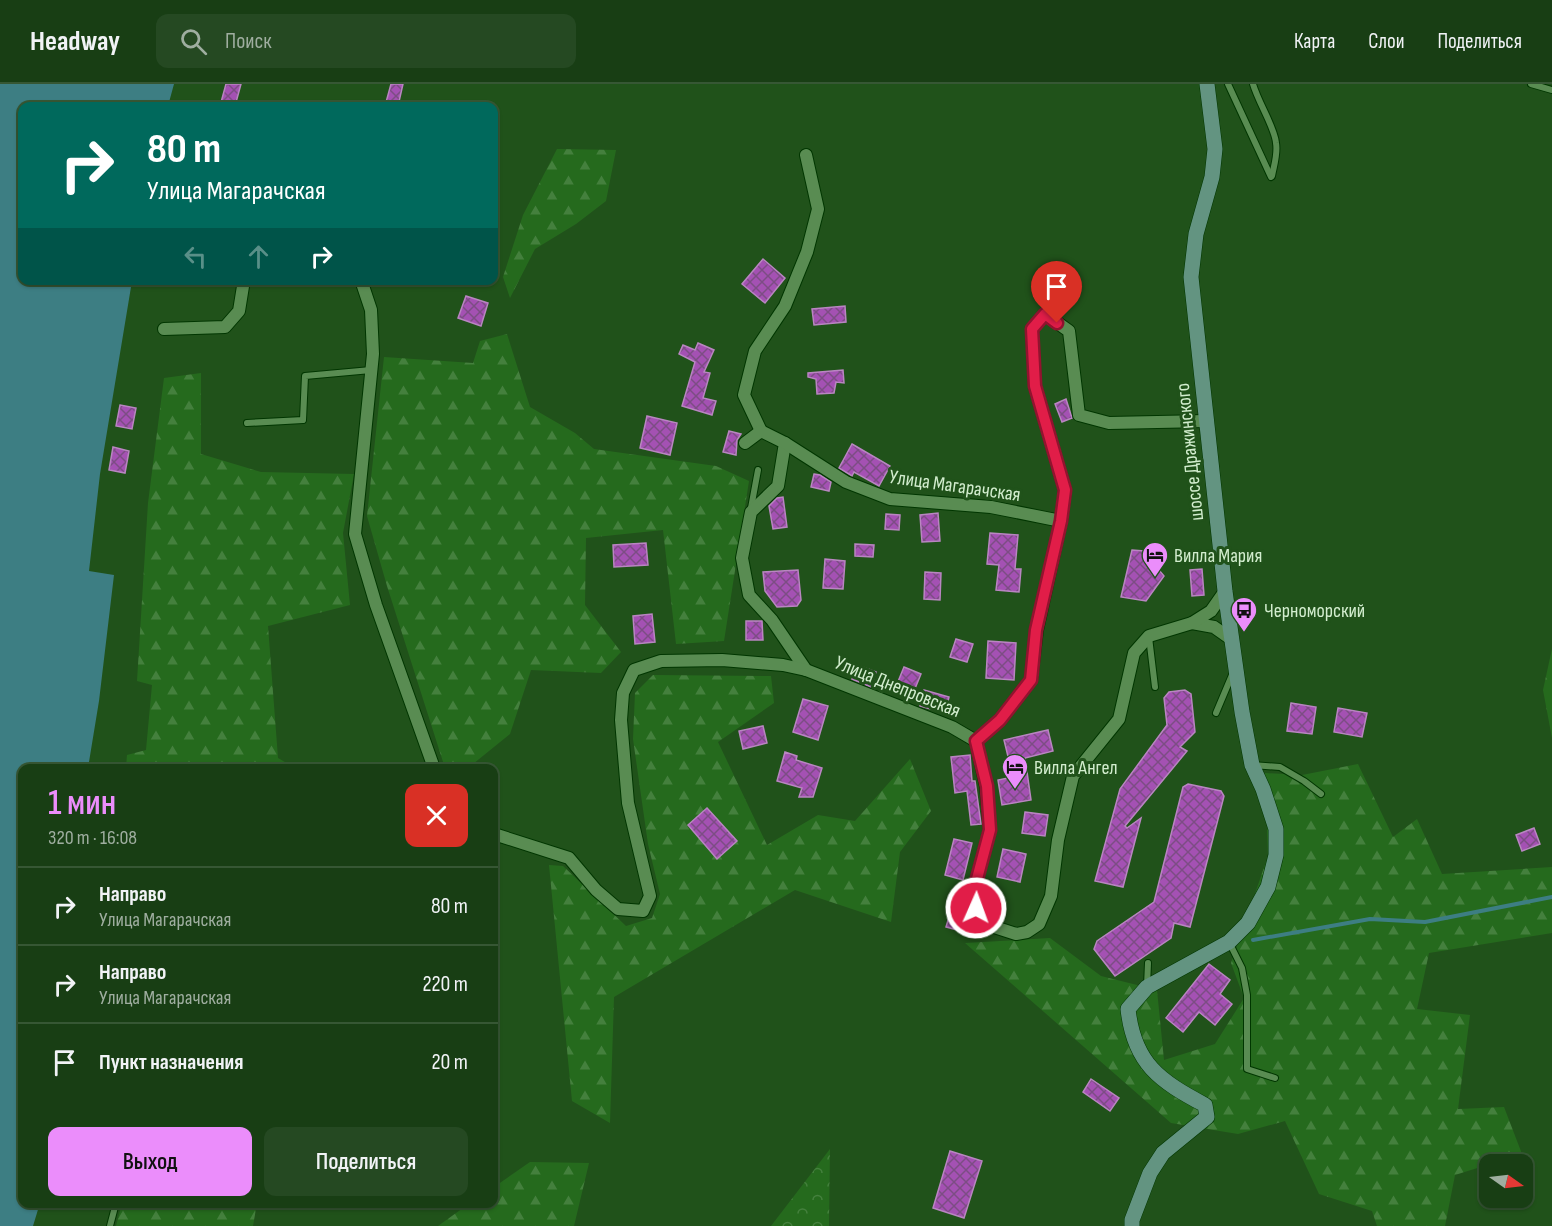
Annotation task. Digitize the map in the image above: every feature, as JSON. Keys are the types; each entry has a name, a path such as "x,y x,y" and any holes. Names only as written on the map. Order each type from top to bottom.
{"main road":[{"name":"шоссе Дражинского","path":"1132,1223 1150,1173 1163,1153 1207,1117 1205,1105 1173,1088 1142,1058 1131,1030 1128,1009 1147,987 1229,942 1248,923 1268,887 1276,855 1276,829 1263,789 1252,765 1235,667 1191,277 1196,234 1212,177 1215,149 1207,84"}],"street":[{"path":"745,443 761,431 744,395 755,351 784,306 807,252 818,209 806,155"},
{"path":"164,329 225,327 239,311 243,285"},
{"path":"363,285 371,310 373,354 355,534 376,605 433,764"},
{"path":"976,741 1000,720 1031,680 1036,630 1061,521 1065,490 1035,386 1032,329 1045,314 1069,331 1079,415 1109,423 1206,421"},
{"name":"Улица Магарачская","path":"761,431 785,442 846,482 890,499 991,507 1061,521"},
{"path":"785,442 778,486 751,512 742,558 749,594 772,620 806,670"},
{"path":"1149,636 1192,623 1211,611 1225,591"},
{"path":"1192,623 1214,627 1231,639"},
{"name":"Улица Днепровская","path":"498,835 569,858 596,890 618,909 643,911 650,896 628,803 621,720 623,693 634,669 661,662 722,660 783,665 806,670 952,727 976,741 987,786 990,830 974,890 976,908 982,923 1016,934 1027,932 1039,924 1051,896 1058,840 1073,776 1119,719 1134,653 1149,636"}],"lane":[{"path":"1228,84 1271,177 1276,159 1276,141 1256,97 1253,84"},
{"path":"1531,84 1552,90"},
{"path":"247,423 303,420 305,376 371,370"},
{"path":"751,512 758,470"},
{"path":"1149,636 1155,687"},
{"path":"1216,713 1235,667"},
{"path":"1252,765 1280,767 1321,794"},
{"path":"1229,942 1242,968 1247,995 1247,1070 1275,1078"},
{"path":"1147,987 1148,963"},
{"path":"110,1226 115,1208"}],"green space":[{"path":"557,149 616,150 606,201 576,224 535,249 510,298 503,277 523,215"},
{"path":"507,334 530,407 575,433 594,449 716,466 749,481 724,641 676,644 663,530 586,538 585,605 621,652 601,673 531,670 510,734 473,764 444,764 367,516 384,357 473,363 480,341"},
{"path":"201,373 201,454 261,472 354,474 343,533 350,605 268,626 278,758 288,764 126,764 127,755 146,750 152,685 137,681 148,503 164,378"},
{"path":"1552,649 1552,738 1543,690"},
{"path":"653,675 771,676 774,703 718,742 767,845 818,815 855,821 910,759 931,811 900,852 891,922 795,890 614,997 610,1123 572,1101 549,865 563,866 626,926 652,918 660,894 648,844 633,739 635,693"},
{"path":"1358,764 1393,837 1417,819 1442,874 1552,867 1552,933 1429,953 1417,1009 1470,1015 1458,1109 1504,1107 1522,1154 1479,1154 1479,1167 1455,1175 1445,1226 1377,1226 1372,1211 1319,1194 1285,1121 1238,1134 1171,1123 965,943 1050,938 1101,976 1157,990 1164,1060 1215,1044 1244,998 1231,963 1268,856 1265,773 1302,775"},
{"path":"830,1149 829,1226 771,1226"},
{"path":"530,1162 589,1163 574,1226 438,1226 463,1208 498,1208 498,1184"},
{"path":"121,1208 256,1208 253,1226 116,1226"}],"water":[{"path":"0,84 174,84 169,102 18,102 18,285 131,285 100,474 89,571 114,575 99,701 89,764 18,764 18,1208 38,1208 33,1226 0,1226"}],"building":[{"path":"226,84 241,84 236,102 221,102"},
{"path":"391,84 403,84 399,102 386,102"},
{"path":"763,259 785,278 765,303 742,284"},
{"path":"466,296 488,303 481,326 458,318"},
{"path":"845,306 846,322 814,325 812,309"},
{"path":"698,343 714,350 704,372 710,373 703,398 716,401 712,415 682,406 695,362 679,354 683,345 695,350"},
{"path":"843,370 844,383 836,382 834,393 817,394 816,379 808,377 808,373"},
{"path":"1066,399 1072,418 1062,422 1055,404"},
{"path":"120,405 136,408 132,429 116,426"},
{"path":"647,416 677,423 670,455 640,448"},
{"path":"729,431 741,434 737,440 736,455 723,452"},
{"path":"852,444 890,466 879,486 854,472 852,476 839,468"},
{"path":"113,447 129,451 125,473 109,470"},
{"path":"814,474 831,482 829,491 811,487"},
{"path":"783,497 787,527 773,529 769,506 777,498"},
{"path":"938,513 940,541 922,542 920,515"},
{"path":"886,514 900,515 899,530 885,529"},
{"path":"990,533 1018,535 1015,569 1021,569 1019,592 996,590 999,565 987,564"},
{"path":"646,543 648,565 614,567 613,545"},
{"path":"855,544 874,545 873,557 855,556"},
{"path":"1132,550 1156,552 1153,563 1164,576 1146,601 1121,597"},
{"path":"825,559 845,561 843,589 823,588"},
{"path":"1202,569 1204,595 1192,596 1190,570"},
{"path":"798,570 801,600 797,606 777,607 765,591 763,572"},
{"path":"925,572 941,573 940,600 924,599"},
{"path":"652,614 655,642 635,644 633,616"},
{"path":"746,621 762,621 763,640 746,640"},
{"path":"956,639 973,644 967,662 950,657"},
{"path":"988,641 1016,643 1014,680 986,678"},
{"path":"857,665 876,672 871,687 852,679"},
{"path":"904,667 921,674 914,691 897,684"},
{"path":"924,690 949,697 945,713 920,706"},
{"path":"1185,690 1191,694 1195,732 1180,747 1187,751 1125,826 1127,828 1141,818 1123,887 1095,881 1120,789 1167,725 1164,698 1169,692"},
{"path":"803,699 828,706 818,740 793,732"},
{"path":"1291,703 1316,707 1312,734 1287,731"},
{"path":"1338,708 1367,713 1362,737 1334,732"},
{"path":"763,726 767,743 743,749 739,731"},
{"path":"1048,730 1053,751 1025,758 1031,800 1002,805 998,780 1013,777 1004,740"},
{"path":"785,752 797,756 796,760 822,768 813,797 799,797 802,788 777,781"},
{"path":"970,755 972,781 975,781 981,824 971,825 967,791 955,793 951,757"},
{"path":"1188,784 1221,791 1224,796 1190,927 1174,923 1171,938 1115,976 1094,949 1097,941 1154,902 1183,787"},
{"path":"707,808 737,841 717,859 688,825"},
{"path":"1025,812 1048,815 1045,836 1022,833"},
{"path":"1534,828 1540,844 1522,851 1516,835"},
{"path":"954,839 972,843 963,880 945,875"},
{"path":"1003,849 1026,854 1020,882 997,877"},
{"path":"952,907 967,911 961,931 946,927"},
{"path":"1209,964 1230,980 1220,994 1232,1004 1215,1025 1199,1012 1183,1032 1166,1018"},
{"path":"1091,1079 1119,1098 1110,1111 1083,1092"},
{"path":"950,1151 982,1161 964,1218 933,1208"}],"waterway":[{"path":"1253,940 1370,919 1425,922 1552,897"}],"place":[{"name":"Вилла Мария","path":"1155,578"},
{"name":"Черноморский","path":"1244,633"},
{"name":"Вилла Ангел","path":"1015,790"}],"route":[{"path":"976,908 974,890 990,830 987,786 976,741 1000,720 1031,680 1036,630 1061,521 1065,490 1035,386 1032,329 1045,314 1057,323"}]}
